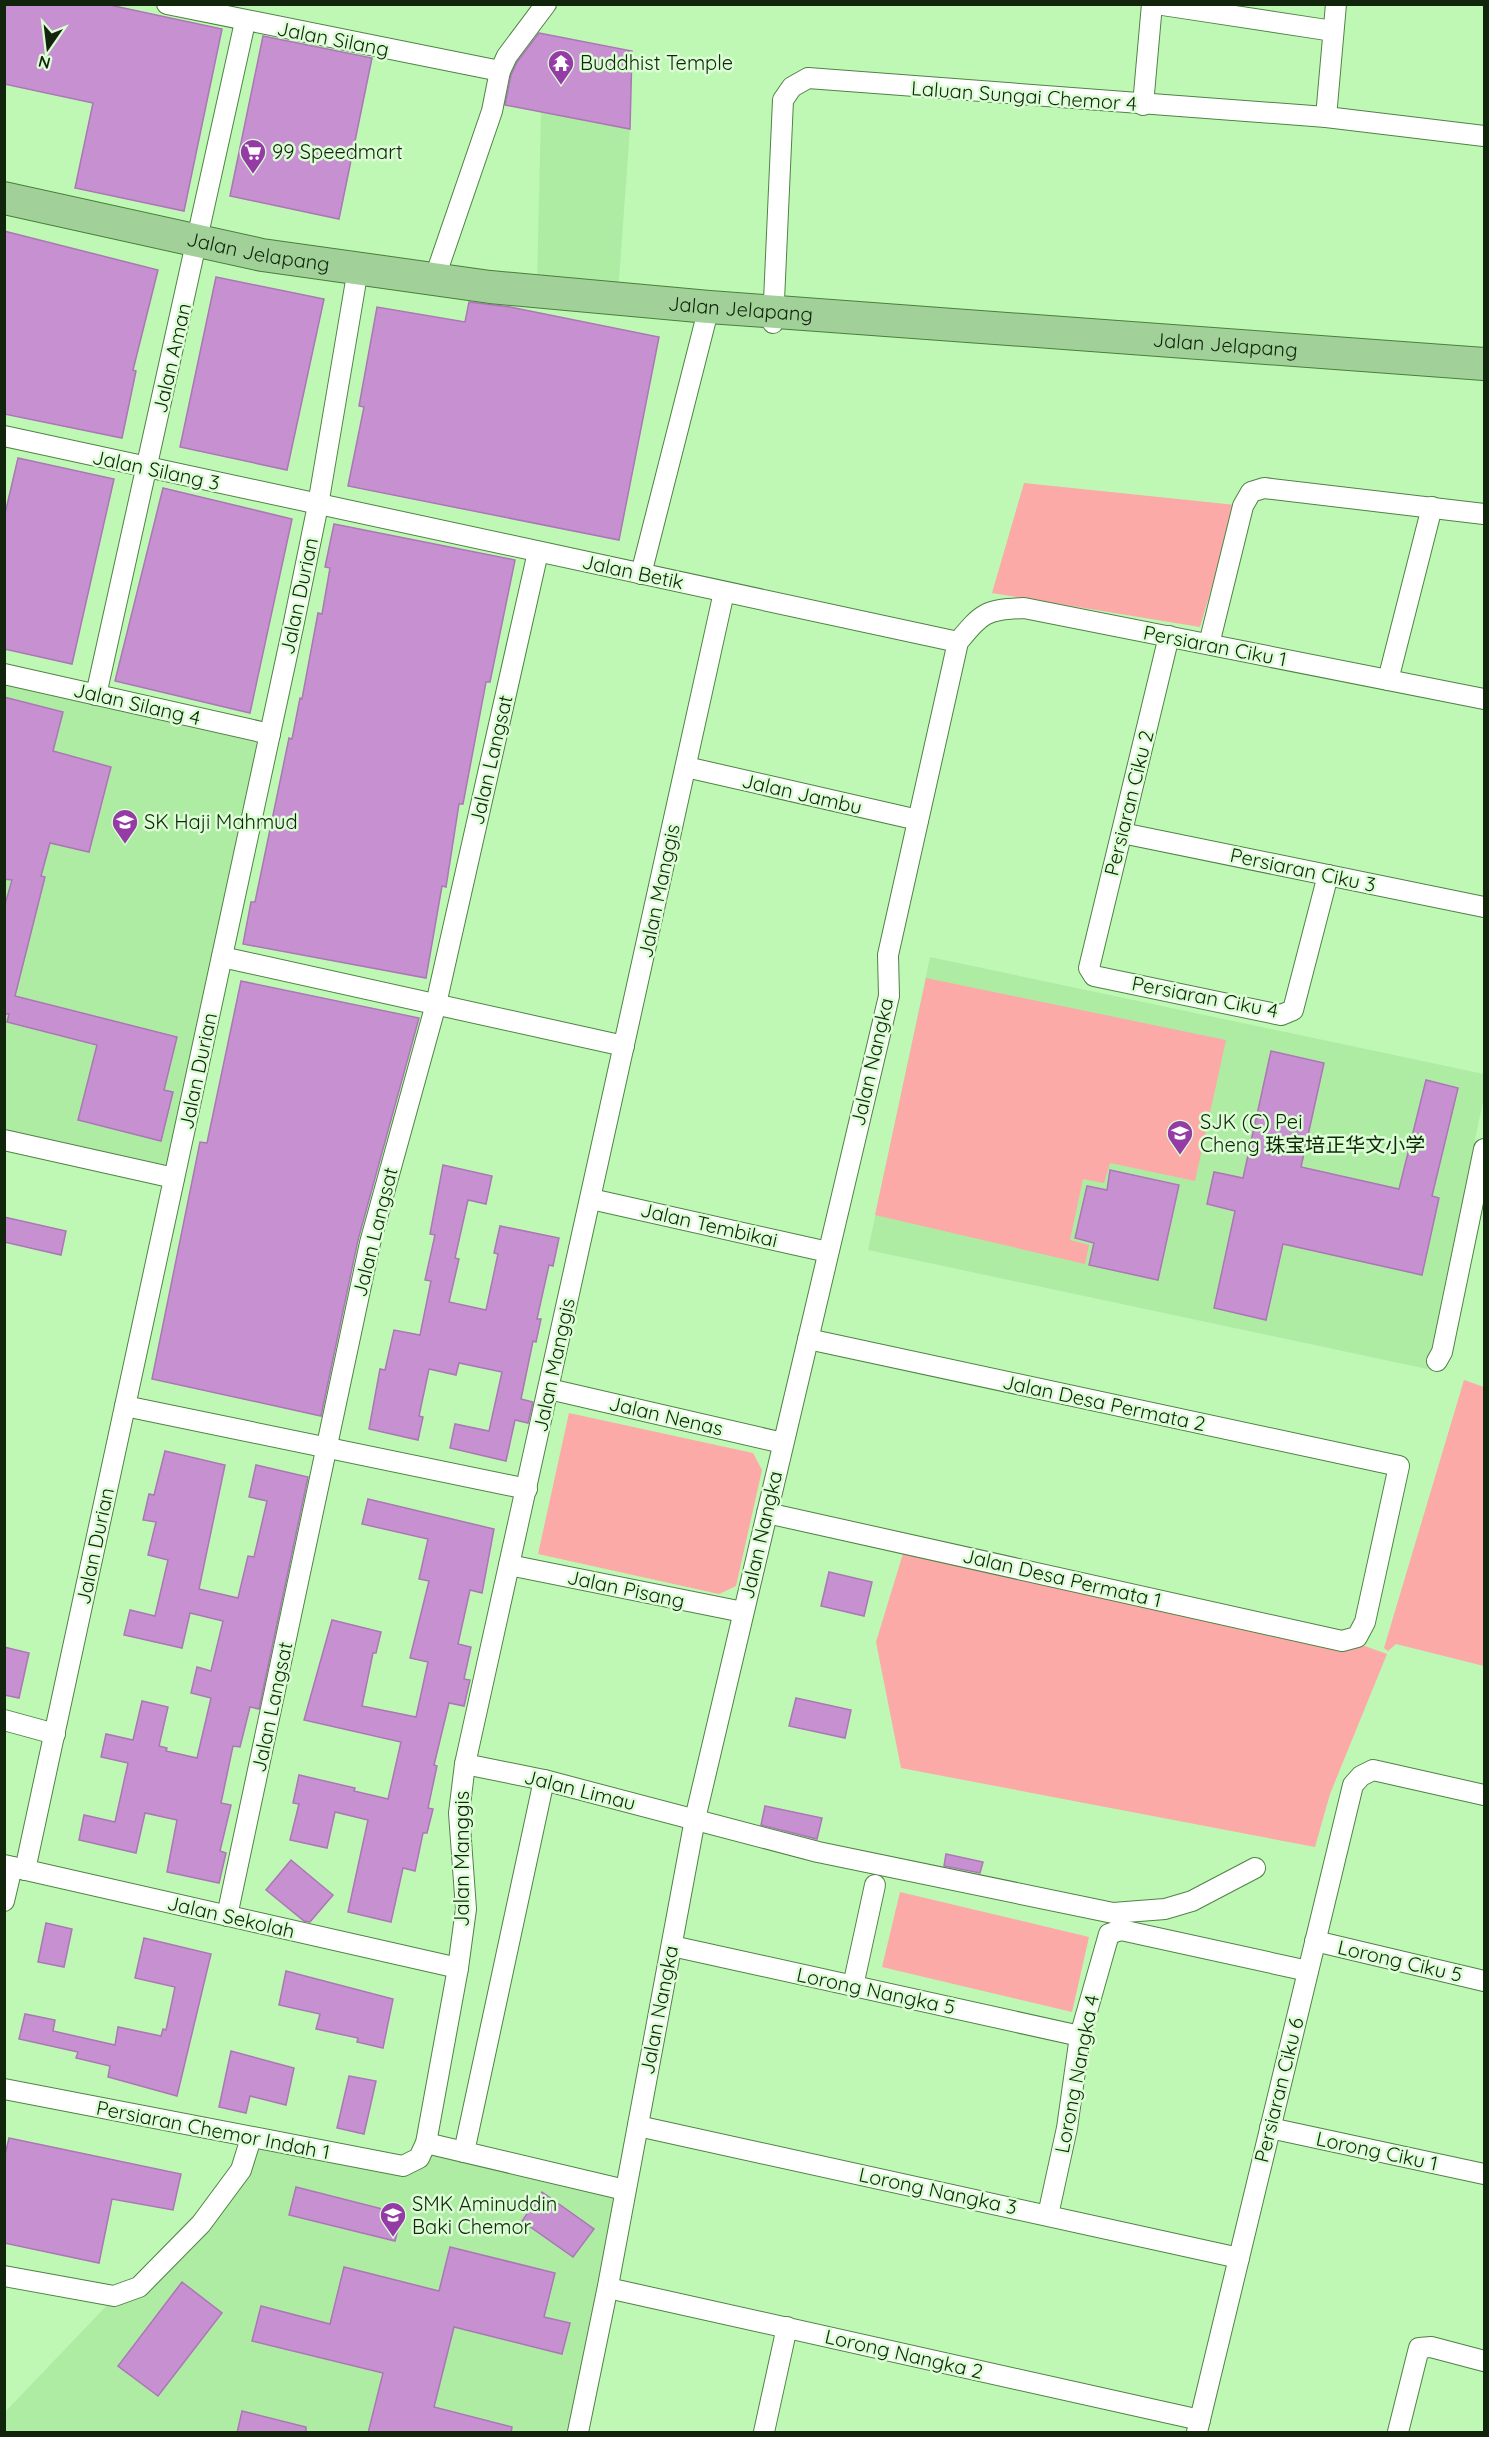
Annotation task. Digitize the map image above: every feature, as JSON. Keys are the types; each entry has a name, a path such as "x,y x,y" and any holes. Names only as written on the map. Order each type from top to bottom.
{"main road":[{"name":"Jalan Jelapang","path":"4,198 196,248 263,269 434,280 708,313"},
{"name":"Jalan Jelapang","path":"4,210 196,248"},
{"name":"Jalan Jelapang","path":"357,275 484,297 1485,374"},
{"name":"Jalan Jelapang","path":"773,318 1485,364"}],"street":[{"name":"Jalan Silang","path":"166,4 500,71"},
{"path":"434,280 492,111 500,71 507,56 546,4"},
{"path":"1143,105 1154,4 1334,31"},
{"path":"1326,117 1336,4"},
{"name":"Jalan Aman","path":"96,695 245,21"},
{"name":"Laluan Sungai Chemor 4","path":"773,318 783,100 792,87 808,78 1326,117 1485,136"},
{"name":"Jalan Durian","path":"4,1901 55,1734 270,734 357,275"},
{"path":"641,574 708,313"},
{"name":"Jalan Silang 3","path":"4,436 313,504"},
{"path":"1209,644 1243,506 1251,492 1264,488 1485,514"},
{"name":"Jalan Betik","path":"313,504 958,642"},
{"path":"1388,680 1432,507"},
{"name":"Jalan Langsat","path":"227,1916 370,1244 436,1004 538,552"},
{"name":"Jalan Manggis","path":"423,2151 458,1968 465,1909 459,1813 465,1764 724,592"},
{"name":"Persiaran Ciku 1","path":"958,642 979,617 994,609 1024,608 1485,699"},
{"name":"Persiaran Ciku 2","path":"1089,968 1169,636"},
{"name":"Jalan Nangka","path":"578,2433 608,2288 694,1819 889,996 888,956 958,642"},
{"name":"Jalan Silang 4","path":"4,674 270,734"},
{"name":"Jalan Jambu","path":"686,767 918,820"},
{"name":"Persiaran Ciku 3","path":"1122,833 1485,907"},
{"name":"Persiaran Ciku 4","path":"1089,968 1094,976 1281,1015 1293,1010 1328,875"},
{"path":"222,957 624,1046"},
{"path":"4,1140 174,1179"},
{"path":"1437,1361 1442,1352 1475,1241 1485,1149"},
{"name":"Jalan Tembikai","path":"591,1199 828,1252"},
{"name":"Jalan Desa Permata 2","path":"808,1339 1400,1466 1365,1622 1358,1637"},
{"name":"Jalan Nenas","path":"549,1389 783,1443"},
{"path":"125,1406 527,1489"},
{"name":"Jalan Desa Permata 1","path":"767,1513 1342,1641 1358,1637"},
{"name":"Jalan Pisang","path":"508,1565 743,1612"},
{"path":"4,1720 55,1734"},
{"name":"Jalan Limau","path":"465,1764 544,1780 818,1852 1113,1913 1165,1909 1192,1901 1255,1868"},
{"name":"Persiaran Ciku 6","path":"1198,2426 1353,1785 1361,1776 1373,1770 1485,1795"},
{"path":"464,2152 544,1780"},
{"name":"Jalan Sekolah","path":"14,1867 458,1968"},
{"path":"853,1986 875,1885"},
{"name":"Lorong Nangka 4","path":"1048,2215 1066,2128 1080,2036 1109,1934 1121,1930 1308,1971"},
{"name":"Lorong Ciku 5","path":"1315,1941 1485,1981"},
{"name":"Lorong Nangka 5","path":"672,1946 1080,2036"},
{"name":"Persiaran Chemor Indah 1","path":"4,2089 403,2166 423,2151"},
{"name":"Lorong Nangka 3","path":"638,2126 1239,2258"},
{"name":"Lorong Ciku 1","path":"1270,2128 1485,2174"},
{"path":"4,2276 114,2296 139,2287 201,2224 241,2170 251,2138"},
{"path":"423,2151 464,2152 625,2190"},
{"name":"Lorong Nangka 2","path":"608,2288 787,2327 1198,2426"},
{"path":"764,2433 787,2327"},
{"path":"1398,2433 1419,2348 1431,2347 1485,2361"}],"shaded area":[{"path":"541,112 630,129 618,293 537,284"},
{"path":"1024,483 1236,505 1200,627 992,593"},
{"name":"SK Haji Mahmud","path":"5,674 270,734 168,1187 5,1150"},
{"name":"SJK (C) Pei Cheng 珠宝培正华文小学","path":"930,957 1484,1074 1484,1097 1427,1369 868,1250"},
{"path":"926,978 1226,1040 1195,1181 1110,1163 1104,1183 1083,1179 1070,1240 1089,1245 1085,1264 875,1215"},
{"path":"1464,1380 1484,1387 1484,1666 1396,1644 1388,1651 1384,1648"},
{"path":"569,1413 753,1453 762,1470 736,1586 719,1594 538,1554"},
{"path":"905,1547 1351,1641 1387,1654 1330,1794 1315,1847 901,1768 876,1642"},
{"path":"900,1892 1089,1937 1072,2012 882,1967"},
{"name":"SMK Aminuddin Baki Chemor","path":"268,2137 403,2168 426,2145 625,2190 576,2432 5,2432 4,2413"}],"building":[{"path":"4,4 105,4 222,29 184,211 75,188 93,103 4,84"},
{"name":"Buddhist Temple","path":"539,33 632,51 630,129 505,105 511,75 517,62"},
{"path":"263,36 372,58 339,219 230,196"},
{"path":"4,231 158,270 133,370 136,371 122,438 4,414"},
{"path":"216,277 324,299 287,470 180,447"},
{"path":"469,302 510,307 659,337 619,540 348,486 364,407 359,406 377,307 465,322"},
{"path":"18,458 114,479 72,664 4,649 4,518"},
{"path":"163,488 292,519 250,713 115,681"},
{"path":"334,524 515,560 490,682 486,682 463,804 459,804 446,887 442,886 426,978 243,944 251,902 255,902 289,738 292,739 300,698 302,699 318,613 322,614 330,568 325,567"},
{"path":"4,697 63,712 53,751 111,767 89,852 50,843 41,876 45,877 15,996 177,1037 164,1090 173,1092 161,1141 78,1120 97,1045 7,1022 9,1014 4,1014 4,908 12,880 4,879"},
{"path":"241,981 419,1018 358,1240 321,1416 152,1379 200,1142 207,1143"},
{"path":"1271,1051 1324,1063 1301,1167 1399,1189 1426,1080 1458,1088 1432,1196 1439,1198 1422,1275 1283,1244 1266,1320 1214,1308 1235,1211 1207,1204 1214,1172 1243,1178"},
{"path":"443,1165 492,1176 486,1204 468,1200 455,1258 459,1259 449,1302 486,1310 498,1254 494,1253 500,1226 559,1238 553,1266 549,1265 537,1319 541,1319 536,1342 533,1341 521,1399 533,1402 528,1423 515,1420 506,1461 450,1448 455,1424 489,1431 502,1372 459,1363 456,1375 429,1369 419,1416 423,1417 418,1440 369,1429 380,1369 385,1370 394,1330 420,1335 431,1281 425,1280 435,1235 430,1234"},
{"path":"1110,1170 1179,1185 1158,1280 1089,1265 1094,1243 1075,1238 1087,1186 1107,1190"},
{"path":"4,1217 66,1231 61,1255 4,1242"},
{"path":"165,1451 225,1465 199,1589 238,1598 248,1556 254,1557 267,1501 249,1497 256,1465 308,1477 259,1709 250,1707 240,1747 233,1746 221,1803 231,1805 220,1851 226,1853 219,1883 167,1872 177,1820 145,1813 136,1853 79,1840 84,1815 115,1822 128,1763 101,1757 106,1734 133,1740 142,1701 168,1707 159,1746 167,1748 166,1751 197,1758 211,1698 191,1693 197,1667 211,1671 223,1621 190,1613 182,1648 124,1635 130,1610 155,1616 168,1560 148,1555 156,1522 143,1520 149,1494 154,1495"},
{"path":"368,1499 494,1529 482,1593 470,1590 458,1644 471,1647 464,1679 470,1680 464,1706 449,1703 434,1765 437,1766 428,1808 433,1809 427,1833 423,1833 415,1871 403,1868 391,1922 348,1912 368,1820 335,1812 327,1848 290,1840 299,1804 293,1803 299,1775 355,1788 354,1791 388,1799 401,1742 304,1720 332,1620 381,1632 376,1653 373,1653 362,1706 416,1717 428,1662 410,1658 429,1581 419,1579 428,1539 362,1524"},
{"path":"829,1572 872,1582 864,1616 821,1606"},
{"path":"4,1647 29,1653 19,1698 4,1695"},
{"path":"796,1698 851,1710 845,1738 789,1726"},
{"path":"765,1806 822,1818 817,1839 761,1825"},
{"path":"946,1854 983,1862 980,1873 944,1866"},
{"path":"291,1860 333,1895 310,1922 304,1921 266,1890"},
{"path":"46,1923 72,1929 64,1967 38,1962"},
{"path":"144,1938 211,1954 177,2096 108,2077 110,2066 76,2058 78,2052 19,2039 25,2014 55,2020 53,2031 115,2045 118,2027 161,2036 163,2029 166,2030 175,1987 135,1978"},
{"path":"286,1971 393,1999 383,2048 357,2042 358,2038 316,2029 320,2014 279,2005"},
{"path":"231,2051 294,2068 286,2105 250,2096 246,2113 219,2107"},
{"path":"349,2076 376,2081 364,2134 337,2128"},
{"path":"9,2138 181,2174 173,2210 112,2199 99,2263 4,2243 4,2159"},
{"path":"296,2187 402,2214 395,2241 289,2215"},
{"path":"542,2192 594,2229 573,2257 522,2221"},
{"path":"450,2247 555,2273 544,2317 570,2323 562,2354 454,2327 434,2407 512,2427 511,2433 368,2433 383,2373 252,2341 261,2306 330,2324 344,2267 439,2291"},
{"path":"182,2282 222,2313 158,2396 118,2366"},
{"path":"242,2411 306,2427 306,2433 237,2433"}],"place":[{"name":"Buddhist Temple","path":"561,86"},
{"name":"99 Speedmart","path":"253,175"},
{"name":"SK Haji Mahmud","path":"125,845"},
{"name":"SJK (C) Pei Cheng 珠宝培正华文小学","path":"1180,1156"},
{"name":"SMK Aminuddin Baki Chemor","path":"393,2238"}]}
